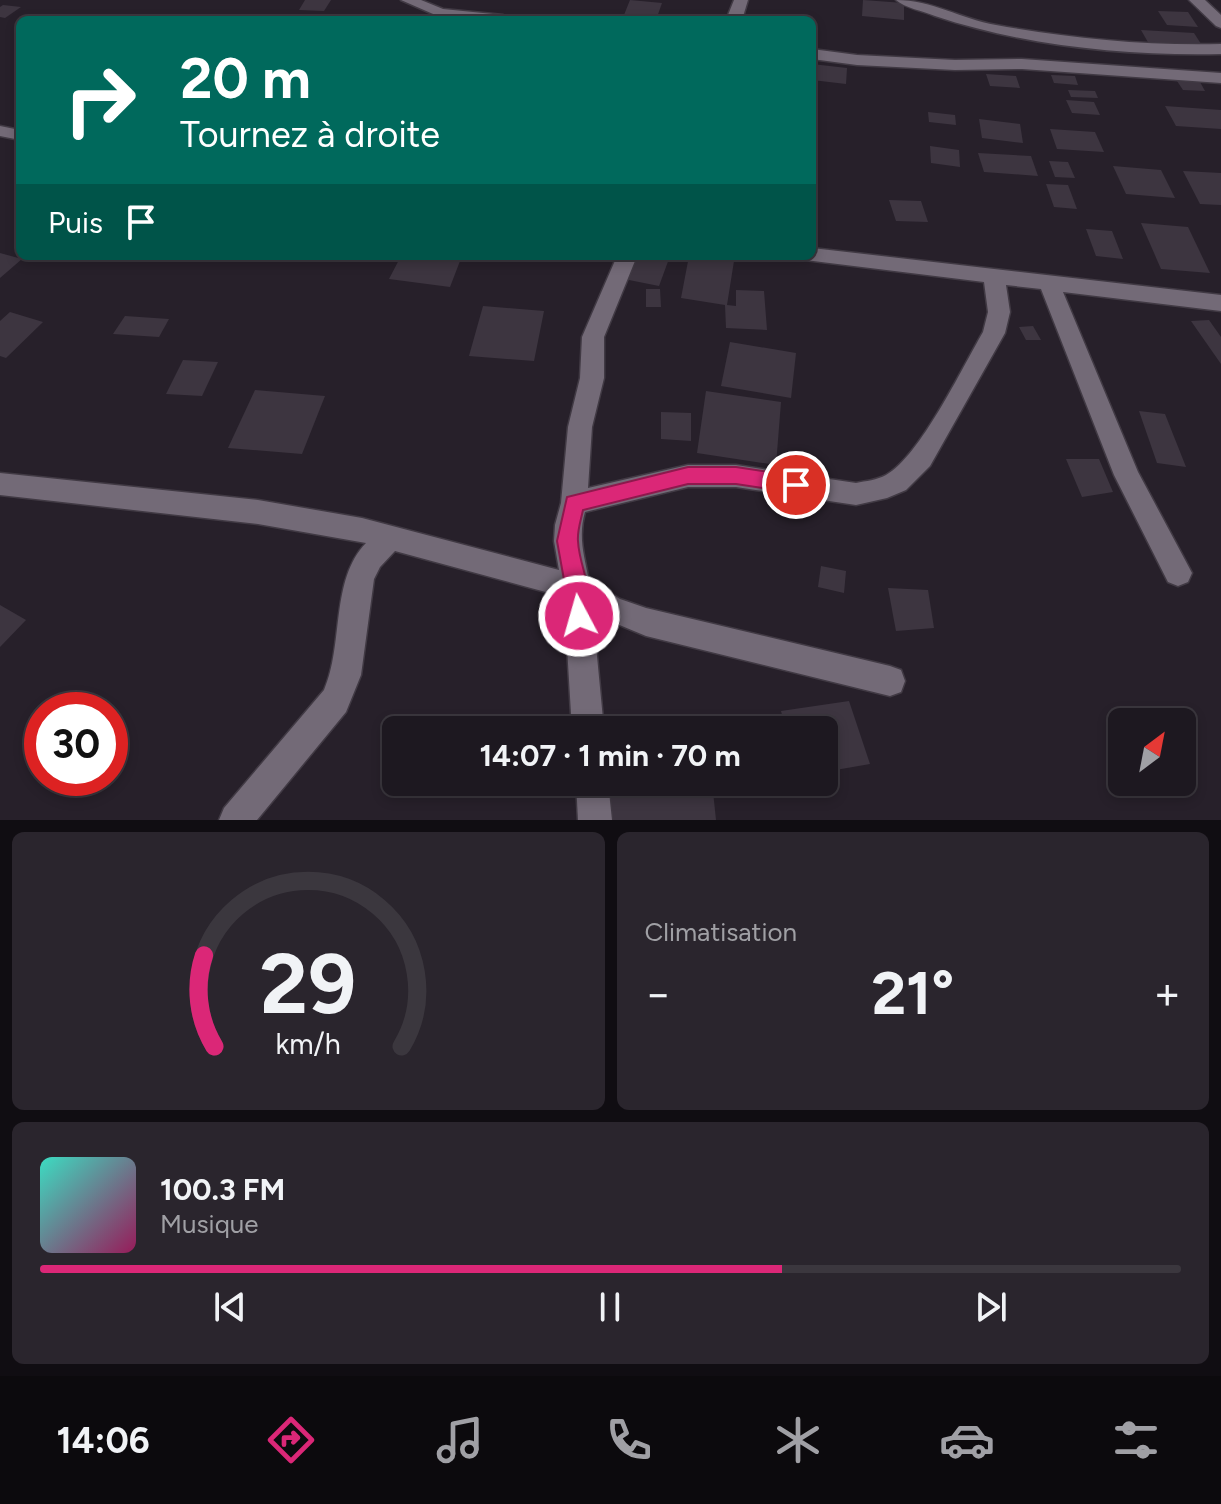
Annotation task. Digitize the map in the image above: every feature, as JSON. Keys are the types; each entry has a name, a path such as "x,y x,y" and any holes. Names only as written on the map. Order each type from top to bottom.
{"street":[{"path":"408,0 440,13 467,16"},
{"path":"903,0 990,29 1094,43 1181,50 1221,49"},
{"path":"1196,0 1221,23"},
{"path":"816,55 857,60 955,65 1022,64 1221,78"},
{"path":"816,256 1221,303"},
{"path":"587,716 577,588 567,541 574,503 580,427 595,354 593,337 625,260"},
{"path":"574,503 688,476 736,476 856,494 897,482 921,459 994,333 999,312 994,278"},
{"path":"1049,283 1127,475 1178,573"},
{"path":"0,484 258,512 390,537 577,588 611,609 646,622 890,681"},
{"path":"236,820 335,701 346,675 360,579 370,558 390,537"},
{"path":"593,796 595,820"}],"building":[{"path":"305,0 331,0 324,11 299,10"},
{"path":"630,0 662,3 657,16 624,16"},
{"path":"863,0 904,3 904,20 862,16"},
{"path":"0,7 21,7 5,18 0,17"},
{"path":"1158,11 1188,12 1198,27 1167,25"},
{"path":"1141,30 1194,33 1203,47 1149,44"},
{"path":"816,64 847,68 846,84 816,80"},
{"path":"986,74 1016,76 1020,88 990,86"},
{"path":"1051,75 1075,76 1078,85 1054,83"},
{"path":"1177,81 1200,82 1205,91 1183,90"},
{"path":"1068,90 1095,91 1098,98 1071,97"},
{"path":"1066,100 1094,102 1100,115 1072,113"},
{"path":"1165,106 1221,110 1221,129 1176,126"},
{"path":"928,112 955,115 956,125 929,122"},
{"path":"979,119 1020,124 1023,143 982,138"},
{"path":"1050,129 1095,132 1104,152 1057,149"},
{"path":"930,146 959,150 960,167 931,163"},
{"path":"978,153 1031,156 1038,176 984,172"},
{"path":"1049,161 1068,162 1075,178 1055,177"},
{"path":"1113,166 1161,170 1175,198 1126,194"},
{"path":"1183,171 1221,173 1221,205 1200,204"},
{"path":"1046,184 1068,185 1077,209 1054,207"},
{"path":"889,200 921,201 928,222 896,221"},
{"path":"1141,223 1188,227 1210,273 1161,269"},
{"path":"1086,229 1112,231 1123,259 1096,256"},
{"path":"0,253 21,260 0,278"},
{"path":"399,260 460,261 450,287 389,279"},
{"path":"631,260 669,260 659,286 624,279"},
{"path":"688,260 734,261 727,305 736,306 736,290 764,291 767,330 726,328 725,305 681,298"},
{"path":"646,289 660,289 661,307 646,307"},
{"path":"483,306 544,311 534,361 469,356"},
{"path":"10,312 43,322 6,358 0,356 0,321"},
{"path":"125,316 169,319 159,337 113,334"},
{"path":"1209,320 1221,337 1221,364 1191,321"},
{"path":"1033,326 1041,340 1026,340 1019,327"},
{"path":"730,342 796,353 791,398 721,386"},
{"path":"183,360 218,362 202,396 166,394"},
{"path":"255,390 325,396 302,454 228,448"},
{"path":"706,391 781,402 776,465 697,453"},
{"path":"1139,411 1165,414 1186,467 1157,463"},
{"path":"661,412 691,413 691,441 661,439"},
{"path":"1066,459 1099,459 1113,492 1082,497"},
{"path":"821,566 846,571 844,593 818,587"},
{"path":"888,588 928,590 934,628 896,631"},
{"path":"0,605 26,620 0,647"},
{"path":"849,701 870,764 838,770 838,716 782,716 781,711"},
{"path":"608,796 713,796 716,820 609,820"}],"route":[{"path":"579,616 577,588 567,541 574,503 688,476 736,476 796,485"}]}
